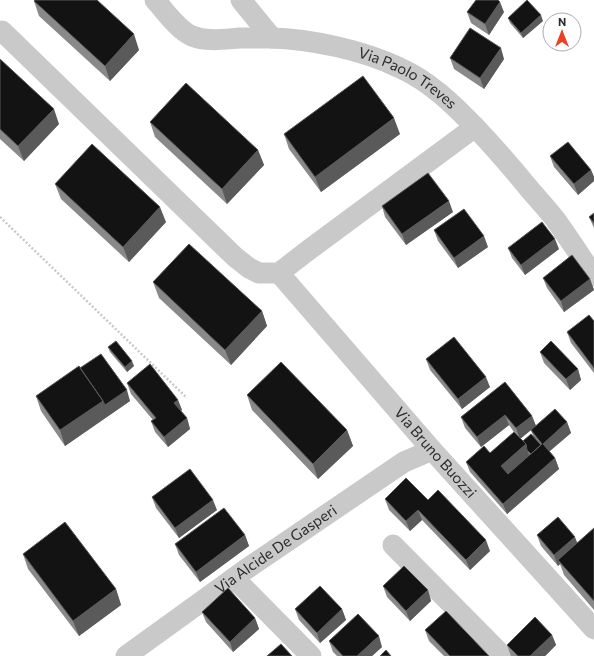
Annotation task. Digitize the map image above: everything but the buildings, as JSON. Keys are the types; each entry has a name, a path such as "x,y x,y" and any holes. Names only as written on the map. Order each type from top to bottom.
{"street":[{"name":"Via Paolo Treves","path":"155,0 182,30 201,38 272,38 311,42 368,56 399,67 413,74 439,92 449,101 503,156 554,218 594,276"},
{"path":"241,0 272,38"},
{"path":"2,31 235,257 249,268 259,273 279,273 475,127"},
{"name":"Via Bruno Buozzi","path":"279,273 432,450 594,629"},
{"name":"Via Alcide De Gasperi","path":"126,656 234,578 404,462 432,450"},
{"path":"392,545 503,656"},
{"path":"234,578 311,656"}],"path":[{"path":"0,216 187,398"}]}
